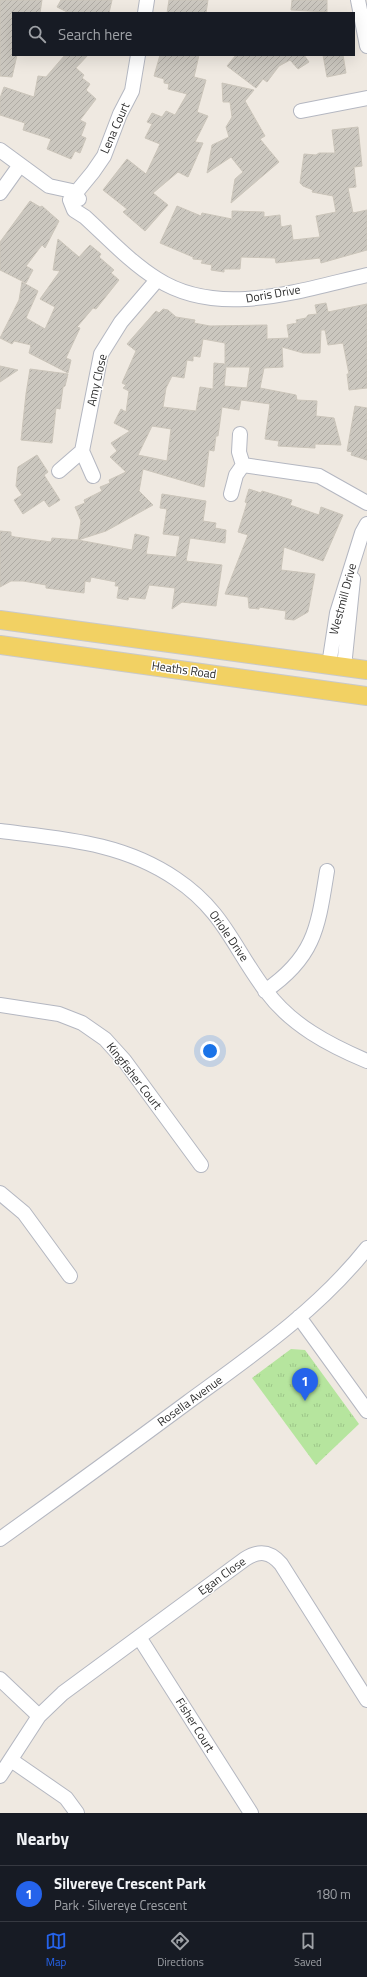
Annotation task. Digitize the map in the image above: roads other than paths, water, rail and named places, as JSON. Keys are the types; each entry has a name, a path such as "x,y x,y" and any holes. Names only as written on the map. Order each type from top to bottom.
{"main road":[{"name":"Heaths Road","path":"0,620 367,670"},
{"name":"Heaths Road","path":"0,645 367,696"},
{"path":"334,691 337,666"}],"street":[{"path":"145,12 147,0"},
{"path":"358,0 367,46"},
{"name":"Lena Court","path":"73,197 104,156 120,114 132,91 138,56"},
{"path":"301,111 367,98"},
{"path":"0,150 49,186 73,197"},
{"path":"0,193 20,164"},
{"name":"Doris Drive","path":"73,197 85,217 158,280 183,291 205,297 237,300 274,296 367,275"},
{"name":"Amy Close","path":"82,450 101,354 121,322 158,280"},
{"path":"240,434 239,452 243,465"},
{"path":"59,471 82,450 93,476"},
{"path":"231,494 236,475 243,465"},
{"path":"243,465 319,476 367,503"},
{"name":"Westmill Drive","path":"337,666 350,614 354,557 362,533 367,524"},
{"name":"Oriole Drive","path":"0,830 96,844 128,853 160,868 190,889 218,916 265,991 289,1016 319,1038 367,1061"},
{"path":"265,991 294,967 310,945 318,922 327,871"},
{"name":"Kingfisher Court","path":"0,1005 59,1014 82,1023 105,1039 124,1060 201,1165"},
{"path":"0,1194 24,1213 70,1276"},
{"name":"Rosella Avenue","path":"0,1540 244,1361 299,1317 342,1277 367,1248"},
{"path":"299,1317 367,1411"},
{"name":"Egan Close","path":"0,1776 39,1716 63,1693 246,1559 257,1553 266,1553 281,1564 367,1700"},
{"name":"Fisher Court","path":"139,1637 251,1813"},
{"path":"0,1679 39,1716"},
{"path":"11,1760 66,1798 77,1813"}],"place":[{"name":"Silvereye Crescent Park","path":"305,1401"}]}
